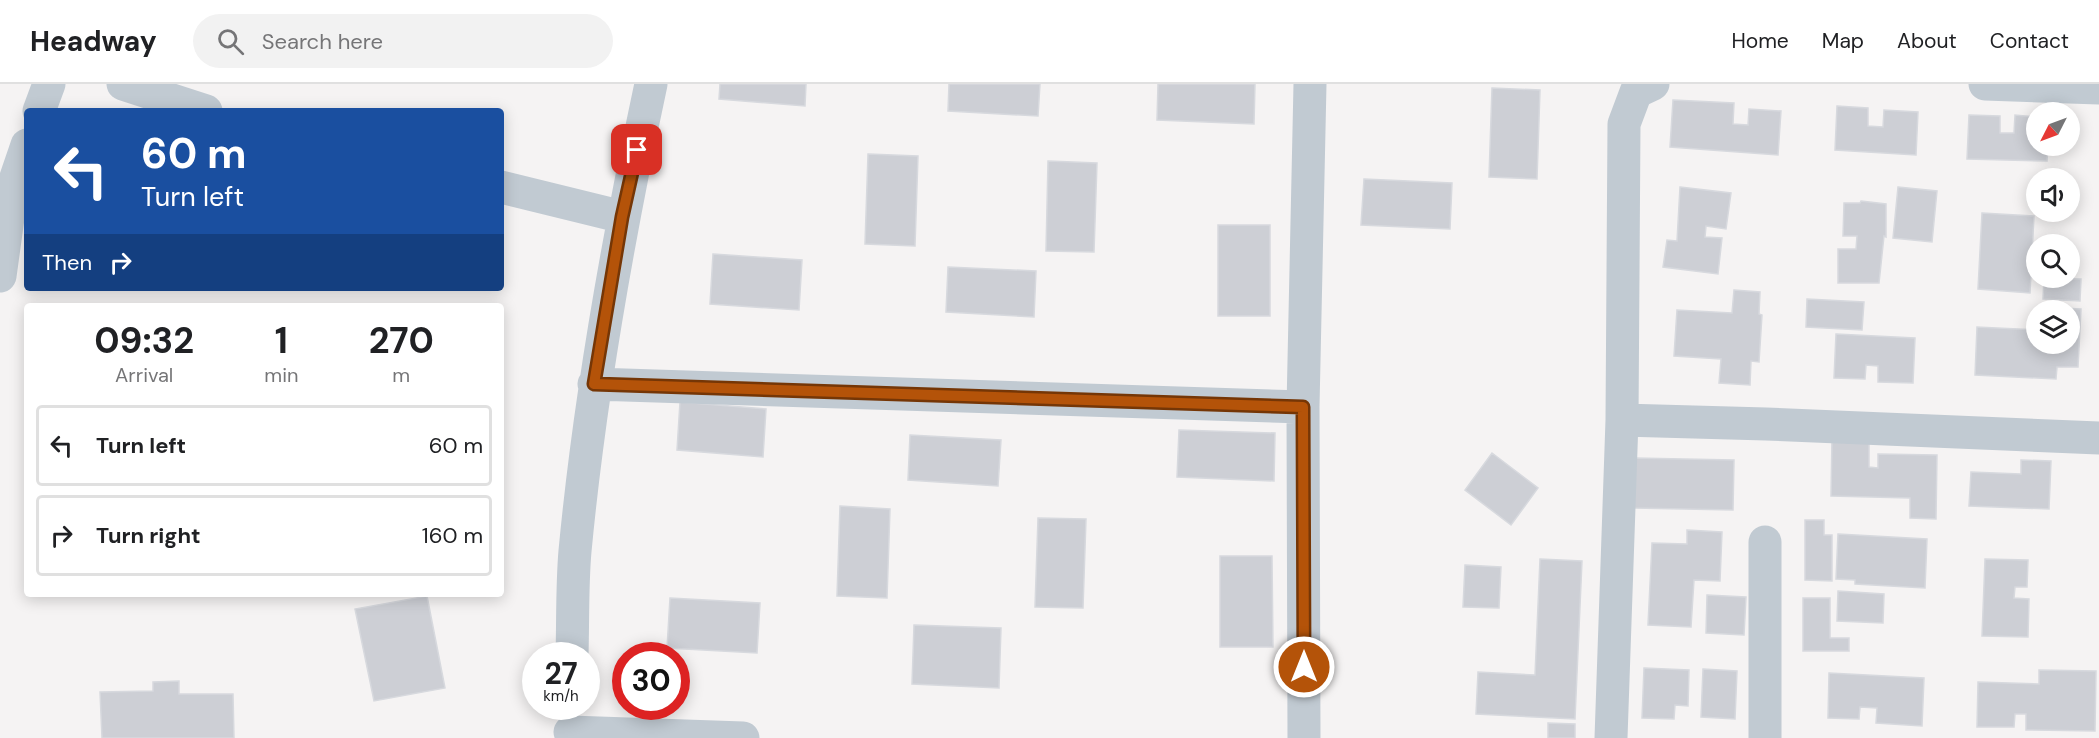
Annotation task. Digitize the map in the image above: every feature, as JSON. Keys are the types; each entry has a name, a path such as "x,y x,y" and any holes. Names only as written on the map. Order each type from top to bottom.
{"street":[{"path":"40,108 49,84"},
{"path":"123,84 197,108"},
{"path":"572,642 575,553 594,384 622,217 651,84"},
{"path":"1304,738 1303,407 1310,84"},
{"path":"1611,738 1622,420 1624,124 1636,92 1653,84"},
{"path":"1985,84 2099,88"},
{"path":"0,276 12,189 24,154"},
{"path":"504,189 622,217"},
{"path":"594,384 1303,407"},
{"path":"1622,420 2099,438"},
{"path":"1765,542 1765,738"},
{"path":"571,725 743,738"}],"building":[{"path":"720,84 806,84 805,106 719,99"},
{"path":"949,84 1040,84 1038,116 948,111"},
{"path":"1158,84 1255,84 1254,124 1157,120"},
{"path":"1492,88 1540,90 1537,179 1489,177"},
{"path":"1673,100 1734,103 1733,124 1748,125 1749,109 1781,111 1778,155 1670,147"},
{"path":"1837,106 1868,108 1868,126 1883,127 1884,110 1918,112 1916,155 1835,150"},
{"path":"1969,115 2000,116 2000,133 2014,133 2015,115 2026,116 2026,156 2047,156 2047,161 1967,159"},
{"path":"868,154 918,156 915,246 865,244"},
{"path":"1048,161 1097,163 1094,252 1046,251"},
{"path":"1364,179 1452,183 1450,229 1361,225"},
{"path":"1680,187 1731,193 1726,229 1706,226 1705,237 1722,238 1718,274 1663,267 1667,240 1677,241"},
{"path":"1898,187 1937,191 1932,242 1893,238"},
{"path":"1861,201 1886,204 1886,237 1884,236 1879,283 1838,283 1838,249 1856,249 1857,236 1843,236 1844,203 1860,203"},
{"path":"1982,213 2026,216 2026,222 2034,222 2033,234 2026,234 2026,288 2030,288 2030,293 1978,289"},
{"path":"1218,225 1270,225 1270,316 1218,316"},
{"path":"713,254 802,260 799,310 710,304"},
{"path":"948,267 1036,271 1034,317 946,312"},
{"path":"2081,279 2080,301 2043,299 2044,288 2080,288"},
{"path":"1734,290 1760,292 1759,314 1762,315 1759,362 1751,361 1750,385 1719,383 1721,359 1674,356 1677,310 1732,313"},
{"path":"1807,299 1864,302 1862,330 1806,327"},
{"path":"1977,327 2026,329 2026,354 2079,354 2078,367 2057,367 2056,379 1975,375"},
{"path":"1836,334 1915,338 1913,383 1878,382 1878,366 1866,365 1865,379 1834,378"},
{"path":"680,402 766,409 763,457 677,450"},
{"path":"1179,430 1275,433 1274,481 1177,477"},
{"path":"910,435 1001,440 998,486 908,480"},
{"path":"1832,437 1869,438 1869,467 1878,468 1878,454 1937,455 1936,519 1910,518 1910,498 1831,496"},
{"path":"1492,453 1538,488 1511,525 1465,490"},
{"path":"1634,458 1734,460 1733,510 1634,508"},
{"path":"2021,460 2051,461 2049,509 1969,506 1971,472 2021,474"},
{"path":"840,506 890,509 887,598 837,596"},
{"path":"1038,518 1086,519 1083,608 1035,607"},
{"path":"1805,520 1824,520 1824,535 1832,535 1832,581 1805,580"},
{"path":"1687,530 1722,532 1720,581 1694,580 1691,627 1648,625 1652,543 1687,544"},
{"path":"1838,534 1927,539 1925,588 1855,584 1855,580 1836,579"},
{"path":"1220,556 1272,556 1273,647 1220,647"},
{"path":"1540,559 1582,561 1575,719 1476,714 1478,672 1535,675"},
{"path":"1985,559 2028,560 2027,587 2015,587 2014,598 2029,599 2028,637 1982,636"},
{"path":"1465,565 1501,567 1499,608 1463,607"},
{"path":"1838,591 1884,594 1883,623 1837,621"},
{"path":"1707,595 1746,597 1744,635 1706,633"},
{"path":"427,597 445,688 374,701 355,609"},
{"path":"670,598 760,603 757,653 690,649 690,642 667,642"},
{"path":"1803,598 1830,598 1830,638 1849,638 1849,651 1803,651"},
{"path":"914,625 1001,628 999,688 912,684"},
{"path":"1644,668 1689,670 1688,706 1675,705 1674,719 1642,718"},
{"path":"1703,669 1737,671 1735,719 1701,717"},
{"path":"2039,670 2096,671 2095,731 2026,730 2026,714 2015,714 2014,727 1977,727 1978,682 2039,684"},
{"path":"1829,673 1924,678 1922,726 1876,723 1877,708 1860,707 1859,719 1828,718"},
{"path":"179,681 179,694 233,694 234,738 102,738 100,692 153,691 153,682"},
{"path":"1548,723 1575,724 1575,738 1548,738"}],"route":[{"path":"637,150 622,217 594,384 1303,407 1304,667"}]}
